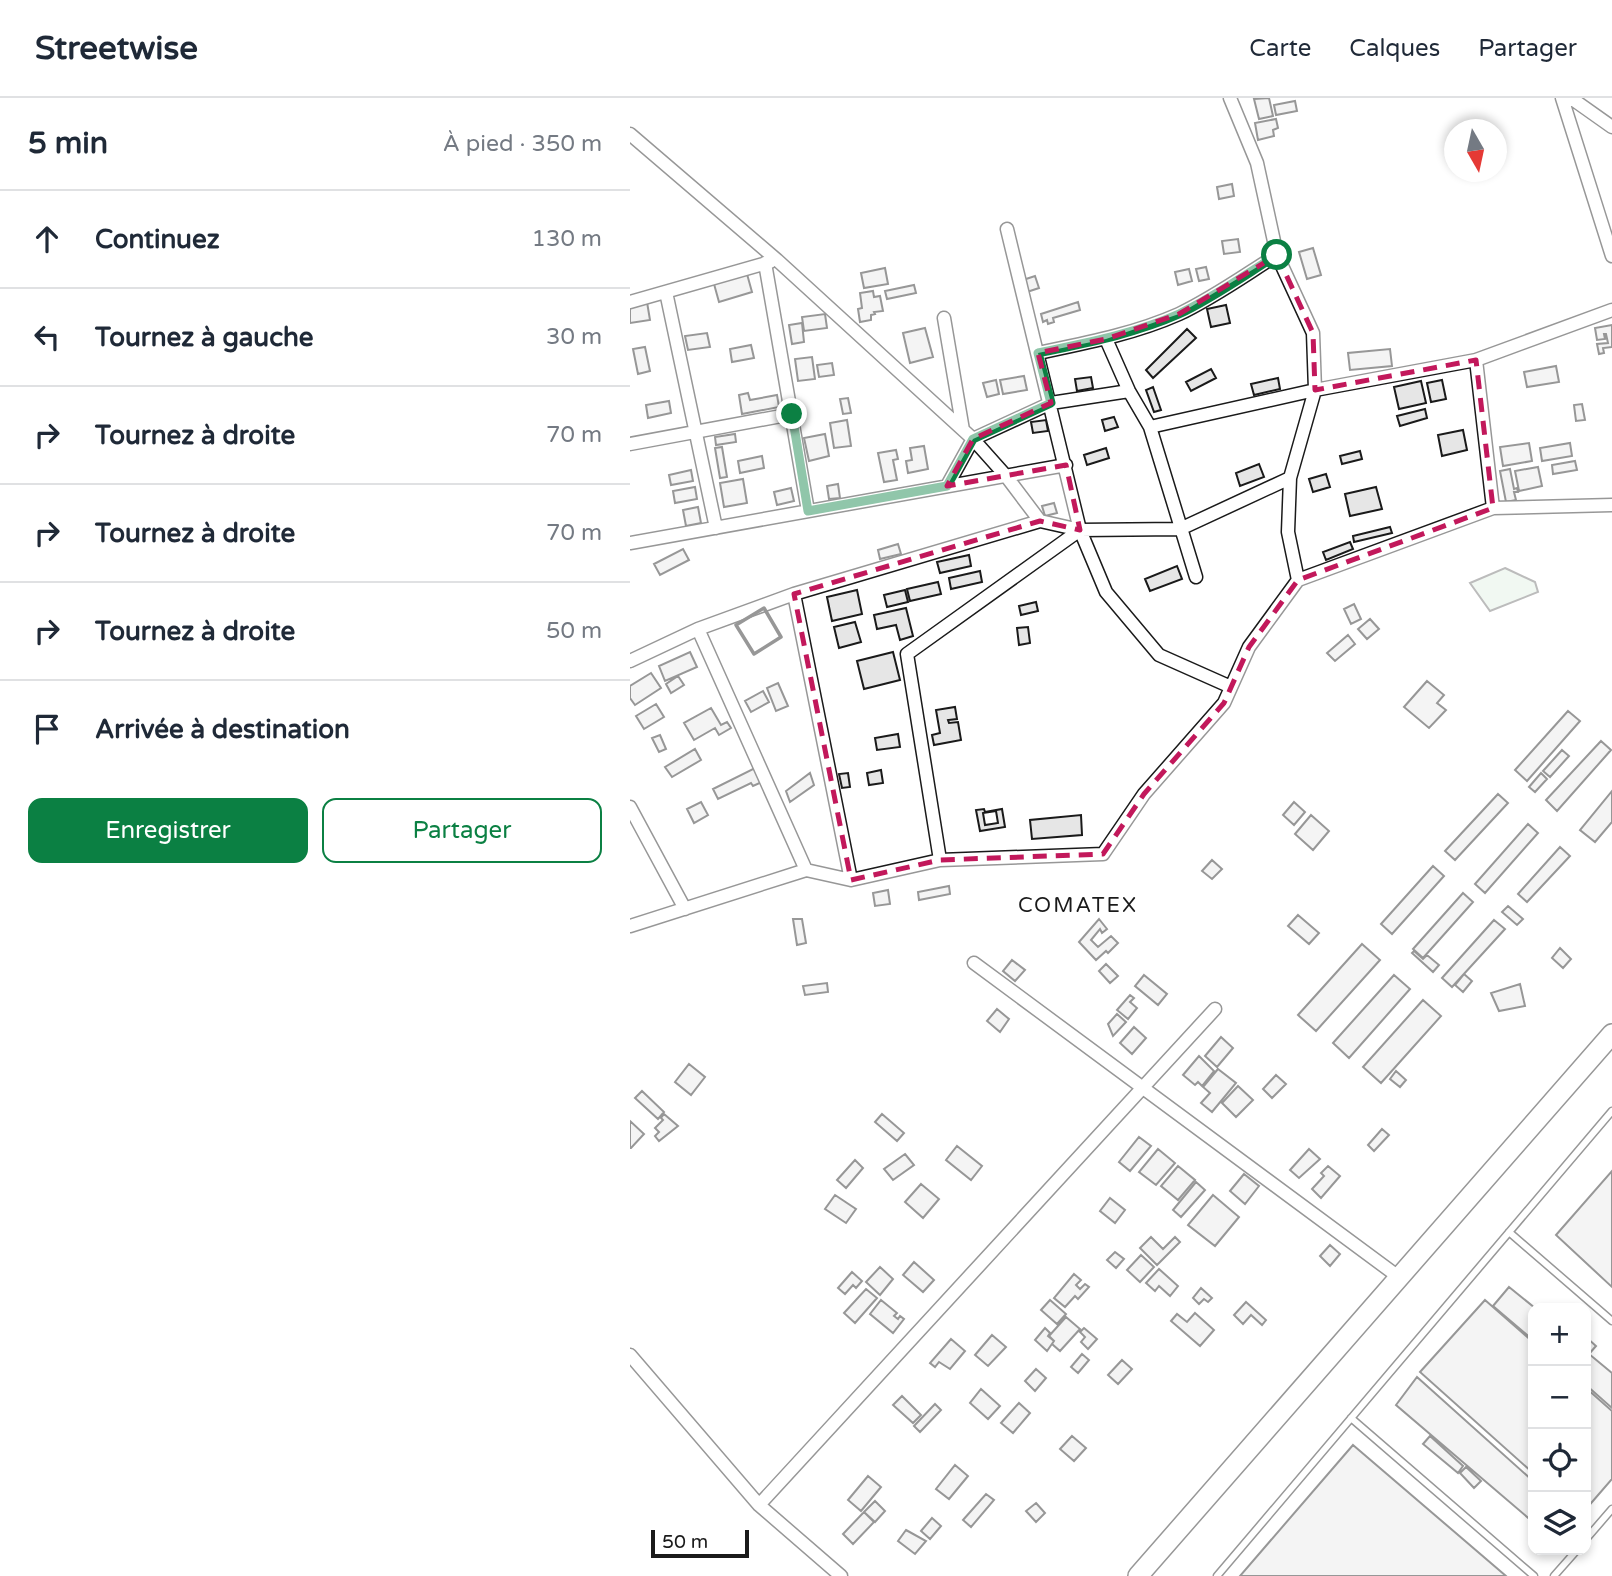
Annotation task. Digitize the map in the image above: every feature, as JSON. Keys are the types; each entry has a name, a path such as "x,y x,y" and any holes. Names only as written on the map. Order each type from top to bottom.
{"main road":[{"path":"1138,1576 1612,1034"}],"street":[{"path":"1230,98 1257,163 1277,255 1313,333 1315,390 1290,478 1288,532 1298,580"},
{"path":"1562,98 1612,256"},
{"path":"1571,98 1612,127"},
{"path":"630,134 973,439 1006,475 1040,521"},
{"path":"1007,229 1080,530 1106,592 1158,655 1231,687"},
{"path":"1038,353 1107,339 1179,314 1277,255"},
{"path":"630,302 771,262"},
{"path":"771,262 808,511"},
{"path":"666,292 716,528"},
{"path":"1150,427 1315,390 1476,360 1612,310"},
{"path":"944,318 962,430"},
{"path":"1107,339 1129,391 1150,427 1196,577"},
{"path":"1476,360 1493,508"},
{"path":"947,486 973,439 1051,403 1129,391"},
{"path":"630,444 792,414"},
{"path":"630,543 1066,465"},
{"path":"630,661 698,629 794,594 1040,521 1080,530 1180,529 1290,478"},
{"path":"630,926 806,870 851,880 940,860 1103,854 1144,794 1224,704 1249,647 1298,580 1493,508 1612,505"},
{"path":"940,860 906,654 1080,530"},
{"path":"794,594 851,880"},
{"path":"698,629 806,870"},
{"path":"630,807 685,909"},
{"path":"974,963 1400,1278"},
{"path":"759,1506 1215,1009"},
{"path":"630,1355 759,1506 841,1576"}],"lane":[{"path":"1217,1576 1612,1111"},
{"path":"1509,1232 1612,1321"},
{"path":"1351,1418 1534,1576"},
{"path":"1591,1533 1612,1509"},
{"path":"1554,1576 1573,1555"}],"highlighted area":[{"path":"1277,255 1313,333 1315,390 1476,360 1493,508 1298,580 1249,647 1224,703 1144,794 1103,854 940,860 851,880 794,594 1040,521 1080,530 1066,465 947,486 973,439 1051,403 1038,353 1106,339 1179,314"}],"green space":[{"path":"1505,568 1535,582 1538,592 1490,611 1470,583"}],"building":[{"path":"1269,98 1273,116 1259,119 1254,99"},
{"path":"1295,101 1297,111 1276,115 1274,105"},
{"path":"1276,119 1278,128 1273,130 1274,136 1258,140 1255,123"},
{"path":"1232,184 1234,196 1219,199 1217,187"},
{"path":"1238,239 1240,252 1224,254 1222,241"},
{"path":"1313,248 1321,275 1307,279 1299,252"},
{"path":"1206,267 1209,279 1199,281 1196,269"},
{"path":"885,268 888,284 864,288 861,273"},
{"path":"1189,269 1192,281 1178,285 1175,272"},
{"path":"747,274 752,292 719,302 714,284"},
{"path":"1035,276 1039,288 1024,293 1020,281"},
{"path":"914,285 916,293 887,299 885,291"},
{"path":"873,291 874,297 880,296 883,311 874,312 871,320 860,322 860,293"},
{"path":"647,302 650,320 630,323 630,305"},
{"path":"1078,302 1080,310 1053,318 1054,322 1048,324 1047,320 1043,322 1041,314"},
{"path":"1226,305 1230,323 1211,327 1207,309"},
{"path":"825,314 827,328 804,331 802,317"},
{"path":"802,323 804,342 792,344 789,325"},
{"path":"1612,325 1612,347 1603,348 1604,353 1599,354 1597,344 1608,343 1606,334 1605,339 1597,340 1595,328"},
{"path":"925,328 933,357 910,363 903,333"},
{"path":"1187,329 1196,338 1153,378 1146,370"},
{"path":"707,333 710,347 688,350 685,336"},
{"path":"751,345 754,358 732,362 730,349"},
{"path":"645,347 650,371 638,374 633,349"},
{"path":"1390,349 1392,366 1350,370 1348,353"},
{"path":"812,357 815,379 798,381 795,359"},
{"path":"832,363 834,375 819,377 817,365"},
{"path":"1556,366 1559,382 1527,387 1524,372"},
{"path":"1211,369 1216,378 1191,391 1186,382"},
{"path":"1024,376 1027,390 1003,394 1000,380"},
{"path":"1091,377 1093,388 1077,391 1075,379"},
{"path":"1278,378 1280,389 1254,395 1251,384"},
{"path":"996,380 999,394 987,397 983,383"},
{"path":"1442,380 1446,399 1431,402 1427,383"},
{"path":"1421,381 1426,403 1399,409 1394,387"},
{"path":"1153,387 1161,410 1154,412 1146,390"},
{"path":"748,393 750,400 777,395 779,407 742,414 739,395"},
{"path":"848,398 851,413 843,414 840,399"},
{"path":"669,401 671,413 648,418 646,405"},
{"path":"1582,404 1585,420 1576,421 1574,405"},
{"path":"1425,409 1427,418 1400,426 1397,416"},
{"path":"1114,417 1118,427 1105,431 1102,420"},
{"path":"847,420 851,446 834,448 830,423"},
{"path":"1046,420 1048,431 1033,433 1031,422"},
{"path":"1463,430 1467,450 1442,456 1438,435"},
{"path":"735,434 736,442 716,445 715,437"},
{"path":"825,434 829,456 809,461 804,438"},
{"path":"1529,443 1532,461 1503,466 1500,447"},
{"path":"1570,443 1572,456 1542,461 1540,448"},
{"path":"924,446 928,469 908,473 906,461 912,460 910,448"},
{"path":"722,447 727,477 720,478 715,448"},
{"path":"1106,448 1109,458 1087,465 1084,455"},
{"path":"896,450 898,459 893,460 897,480 884,482 878,453"},
{"path":"1360,451 1362,459 1342,464 1340,456"},
{"path":"762,456 764,468 740,473 738,461"},
{"path":"1575,461 1577,470 1553,474 1552,465"},
{"path":"1259,464 1264,477 1240,486 1236,473"},
{"path":"1538,467 1542,486 1519,491 1515,471"},
{"path":"1510,469 1514,489 1517,488 1518,492 1514,492 1516,500 1506,502 1500,471"},
{"path":"691,470 693,481 671,485 669,475"},
{"path":"1326,474 1330,487 1313,492 1309,479"},
{"path":"743,479 747,503 724,507 720,483"},
{"path":"838,484 840,498 829,499 827,486"},
{"path":"695,487 697,499 675,503 673,491"},
{"path":"1376,487 1382,509 1350,516 1345,494"},
{"path":"791,488 794,501 777,505 774,492"},
{"path":"1054,503 1057,513 1045,516 1042,506"},
{"path":"698,507 701,523 686,526 683,510"},
{"path":"1390,527 1392,533 1354,542 1353,536"},
{"path":"1350,542 1353,549 1326,560 1323,552"},
{"path":"898,544 901,554 880,559 878,550"},
{"path":"683,549 689,560 660,575 654,564"},
{"path":"969,555 971,566 940,573 937,562"},
{"path":"1177,566 1182,579 1150,591 1145,579"},
{"path":"980,571 982,582 951,589 949,578"},
{"path":"938,582 941,594 910,601 907,589"},
{"path":"857,590 862,614 832,621 827,597"},
{"path":"905,590 908,602 887,607 884,595"},
{"path":"1036,602 1038,611 1021,615 1019,606"},
{"path":"1354,604 1361,619 1351,624 1344,609"},
{"path":"906,608 913,636 900,640 896,625 877,629 874,615"},
{"path":"1370,619 1379,629 1367,639 1358,629"},
{"path":"855,622 861,642 839,648 834,627"},
{"path":"1028,627 1030,643 1019,645 1017,628"},
{"path":"1348,635 1355,644 1335,661 1327,653"},
{"path":"690,652 697,667 665,681 659,666"},
{"path":"893,652 900,680 864,689 857,661"},
{"path":"651,673 661,688 635,705 630,698 630,686"},
{"path":"678,676 684,685 671,693 666,684"},
{"path":"1427,681 1444,695 1437,703 1446,710 1429,728 1404,707"},
{"path":"778,683 788,706 776,711 767,688"},
{"path":"763,691 769,702 751,712 745,701"},
{"path":"656,704 664,717 644,729 636,716"},
{"path":"955,707 957,719 948,720 949,723 958,722 961,740 934,745 932,735 940,733 936,710"},
{"path":"711,708 721,725 727,722 731,728 719,735 715,728 694,740 684,723"},
{"path":"1568,711 1580,721 1527,781 1515,770"},
{"path":"898,734 900,747 877,750 875,738"},
{"path":"660,735 666,749 659,752 652,738"},
{"path":"1601,741 1611,750 1557,811 1546,800"},
{"path":"695,749 701,760 672,777 665,767"},
{"path":"1562,750 1569,756 1550,777 1543,771"},
{"path":"755,768 762,782 753,786 751,783 718,799 713,789"},
{"path":"881,770 883,783 869,785 867,773"},
{"path":"810,773 814,785 790,802 786,791"},
{"path":"848,773 850,787 842,788 839,774"},
{"path":"1541,773 1547,779 1535,792 1529,787"},
{"path":"1612,791 1612,822 1595,842 1580,830"},
{"path":"1498,794 1508,803 1455,860 1445,851"},
{"path":"701,802 708,815 694,823 687,809"},
{"path":"1294,802 1305,812 1294,825 1283,815"},
{"path":"984,809 985,812 1002,809 1005,827 980,831 976,810","holes":["996,811 998,823 985,825 983,813"]},
{"path":"1081,815 1082,835 1032,839 1030,820"},
{"path":"1311,815 1329,831 1313,850 1295,834"},
{"path":"1528,824 1538,833 1485,893 1475,884"},
{"path":"1560,847 1570,856 1527,902 1518,894"},
{"path":"1212,860 1222,869 1212,879 1202,871"},
{"path":"1433,866 1444,876 1392,934 1381,924"},
{"path":"949,886 950,894 919,900 918,892"},
{"path":"888,890 890,904 875,906 873,893"},
{"path":"1463,893 1473,902 1423,958 1413,949"},
{"path":"1508,906 1523,919 1517,925 1502,912"},
{"path":"1298,915 1319,933 1309,944 1288,926"},
{"path":"793,919 802,919 806,943 797,945"},
{"path":"1099,919 1107,929 1102,933 1100,929 1091,940 1098,947 1111,936 1118,943 1096,960 1079,942"},
{"path":"1494,920 1505,929 1452,987 1442,978"},
{"path":"1362,944 1380,960 1316,1031 1298,1015"},
{"path":"1560,948 1571,959 1563,968 1552,958"},
{"path":"1414,951 1423,959 1427,955 1439,965 1433,972 1412,953"},
{"path":"1012,960 1025,970 1015,981 1003,971"},
{"path":"1106,964 1118,976 1110,983 1099,971"},
{"path":"1464,974 1472,981 1463,992 1455,985"},
{"path":"1144,975 1167,994 1158,1005 1135,986"},
{"path":"1394,975 1410,989 1349,1058 1333,1043"},
{"path":"827,983 828,992 805,995 803,986"},
{"path":"1520,984 1525,1006 1499,1011 1491,993"},
{"path":"1130,995 1134,998 1130,1002 1137,1008 1128,1019 1117,1010"},
{"path":"1423,1000 1441,1016 1381,1083 1363,1067"},
{"path":"997,1009 1009,1019 1000,1032 987,1021"},
{"path":"1117,1014 1126,1022 1113,1036 1108,1024"},
{"path":"1134,1027 1146,1038 1132,1054 1120,1043"},
{"path":"1221,1037 1233,1048 1217,1067 1205,1056"},
{"path":"1199,1056 1214,1071 1202,1086 1198,1082 1195,1085 1183,1075"},
{"path":"689,1064 705,1077 691,1095 675,1082"},
{"path":"1218,1069 1236,1083 1212,1112 1201,1103 1210,1093 1203,1087"},
{"path":"1396,1071 1406,1080 1400,1087 1390,1079"},
{"path":"1276,1075 1286,1084 1272,1098 1263,1089"},
{"path":"1238,1086 1253,1100 1236,1117 1222,1103"},
{"path":"642,1091 664,1112 658,1119 635,1098"},
{"path":"664,1114 678,1126 659,1141 655,1136 659,1132 655,1128 663,1120 661,1118"},
{"path":"882,1114 904,1133 897,1141 875,1122"},
{"path":"630,1121 644,1134 631,1148 630,1148"},
{"path":"1382,1129 1389,1135 1374,1151 1368,1145"},
{"path":"1139,1137 1151,1146 1130,1171 1119,1162"},
{"path":"957,1146 982,1166 971,1180 946,1160"},
{"path":"1158,1149 1175,1163 1156,1185 1139,1172"},
{"path":"1309,1149 1320,1159 1299,1178 1290,1170"},
{"path":"905,1154 914,1165 893,1180 884,1169"},
{"path":"855,1160 863,1168 846,1188 837,1180"},
{"path":"1178,1166 1195,1180 1178,1200 1161,1186"},
{"path":"1328,1166 1340,1176 1321,1198 1312,1189 1324,1176 1321,1173"},
{"path":"1612,1171 1612,1287 1556,1235"},
{"path":"1244,1174 1259,1186 1245,1204 1230,1191"},
{"path":"1196,1182 1205,1190 1181,1217 1173,1210"},
{"path":"921,1184 939,1199 923,1218 905,1202"},
{"path":"835,1195 856,1209 846,1223 825,1209"},
{"path":"1213,1195 1239,1217 1215,1246 1188,1225"},
{"path":"1110,1198 1125,1210 1115,1223 1100,1211"},
{"path":"1151,1237 1163,1249 1175,1237 1180,1242 1157,1265 1140,1248"},
{"path":"1330,1245 1340,1254 1330,1266 1320,1256"},
{"path":"1115,1252 1124,1259 1116,1268 1107,1260"},
{"path":"1141,1255 1154,1267 1140,1282 1127,1270"},
{"path":"914,1262 934,1280 923,1292 903,1275"},
{"path":"880,1267 893,1279 880,1295 866,1282"},
{"path":"1159,1269 1178,1286 1170,1296 1159,1286 1155,1291 1146,1283"},
{"path":"852,1272 862,1281 856,1288 853,1285 845,1294 838,1288"},
{"path":"1074,1274 1081,1280 1076,1285 1080,1289 1085,1284 1089,1287 1078,1299 1075,1296 1065,1307 1054,1298"},
{"path":"1509,1287 1529,1303 1528,1336 1493,1306"},
{"path":"1201,1288 1212,1298 1208,1302 1204,1299 1199,1304 1193,1298"},
{"path":"866,1289 877,1298 855,1323 844,1313"},
{"path":"881,1300 897,1313 894,1316 904,1319 893,1333 870,1314"},
{"path":"1050,1300 1066,1314 1057,1324 1041,1310"},
{"path":"1485,1300 1528,1338 1528,1469 1420,1372"},
{"path":"1246,1302 1266,1320 1262,1325 1251,1315 1243,1324 1234,1315"},
{"path":"1195,1313 1214,1330 1200,1346 1171,1321 1177,1314 1187,1322"},
{"path":"1066,1317 1080,1329 1060,1351 1052,1344 1054,1341 1049,1336"},
{"path":"1045,1328 1054,1341 1047,1351 1035,1340"},
{"path":"1084,1328 1097,1339 1088,1349 1081,1342 1085,1337 1080,1332"},
{"path":"992,1335 1006,1347 988,1366 975,1355"},
{"path":"951,1339 965,1351 950,1369 939,1362 935,1367 930,1363"},
{"path":"1082,1354 1089,1360 1078,1373 1071,1367"},
{"path":"1591,1356 1612,1373 1612,1408 1591,1389"},
{"path":"1122,1360 1132,1369 1118,1384 1108,1375"},
{"path":"1036,1369 1046,1378 1035,1391 1025,1381"},
{"path":"1417,1377 1528,1477 1528,1518 1396,1405"},
{"path":"981,1389 1000,1406 988,1419 970,1403"},
{"path":"1591,1392 1612,1411 1612,1479 1591,1503"},
{"path":"902,1396 921,1415 913,1423 893,1405"},
{"path":"1019,1403 1030,1413 1013,1433 1001,1423"},
{"path":"935,1404 941,1410 920,1432 914,1426"},
{"path":"1072,1436 1086,1448 1074,1461 1060,1449"},
{"path":"1430,1436 1463,1466 1458,1473 1423,1444"},
{"path":"1353,1445 1506,1576 1240,1576"},
{"path":"955,1465 968,1476 949,1499 936,1489"},
{"path":"1466,1467 1481,1481 1474,1488 1460,1473"},
{"path":"868,1476 881,1487 861,1511 848,1500"},
{"path":"986,1494 994,1500 971,1527 963,1520"},
{"path":"875,1501 885,1511 875,1522 864,1512"},
{"path":"1036,1503 1045,1513 1036,1522 1026,1511"},
{"path":"864,1512 874,1522 853,1544 843,1534"},
{"path":"932,1518 941,1526 930,1539 921,1531"},
{"path":"906,1530 926,1541 915,1554 898,1541"}],"wall":[{"path":"764,608 781,637 754,654 736,625 764,608"}],"district":[{"name":"COMATEX","path":"1078,905"}],"route":[{"path":"792,414 808,511 947,486 973,439 1051,403 1038,353 1107,339 1179,314 1277,255"}]}
